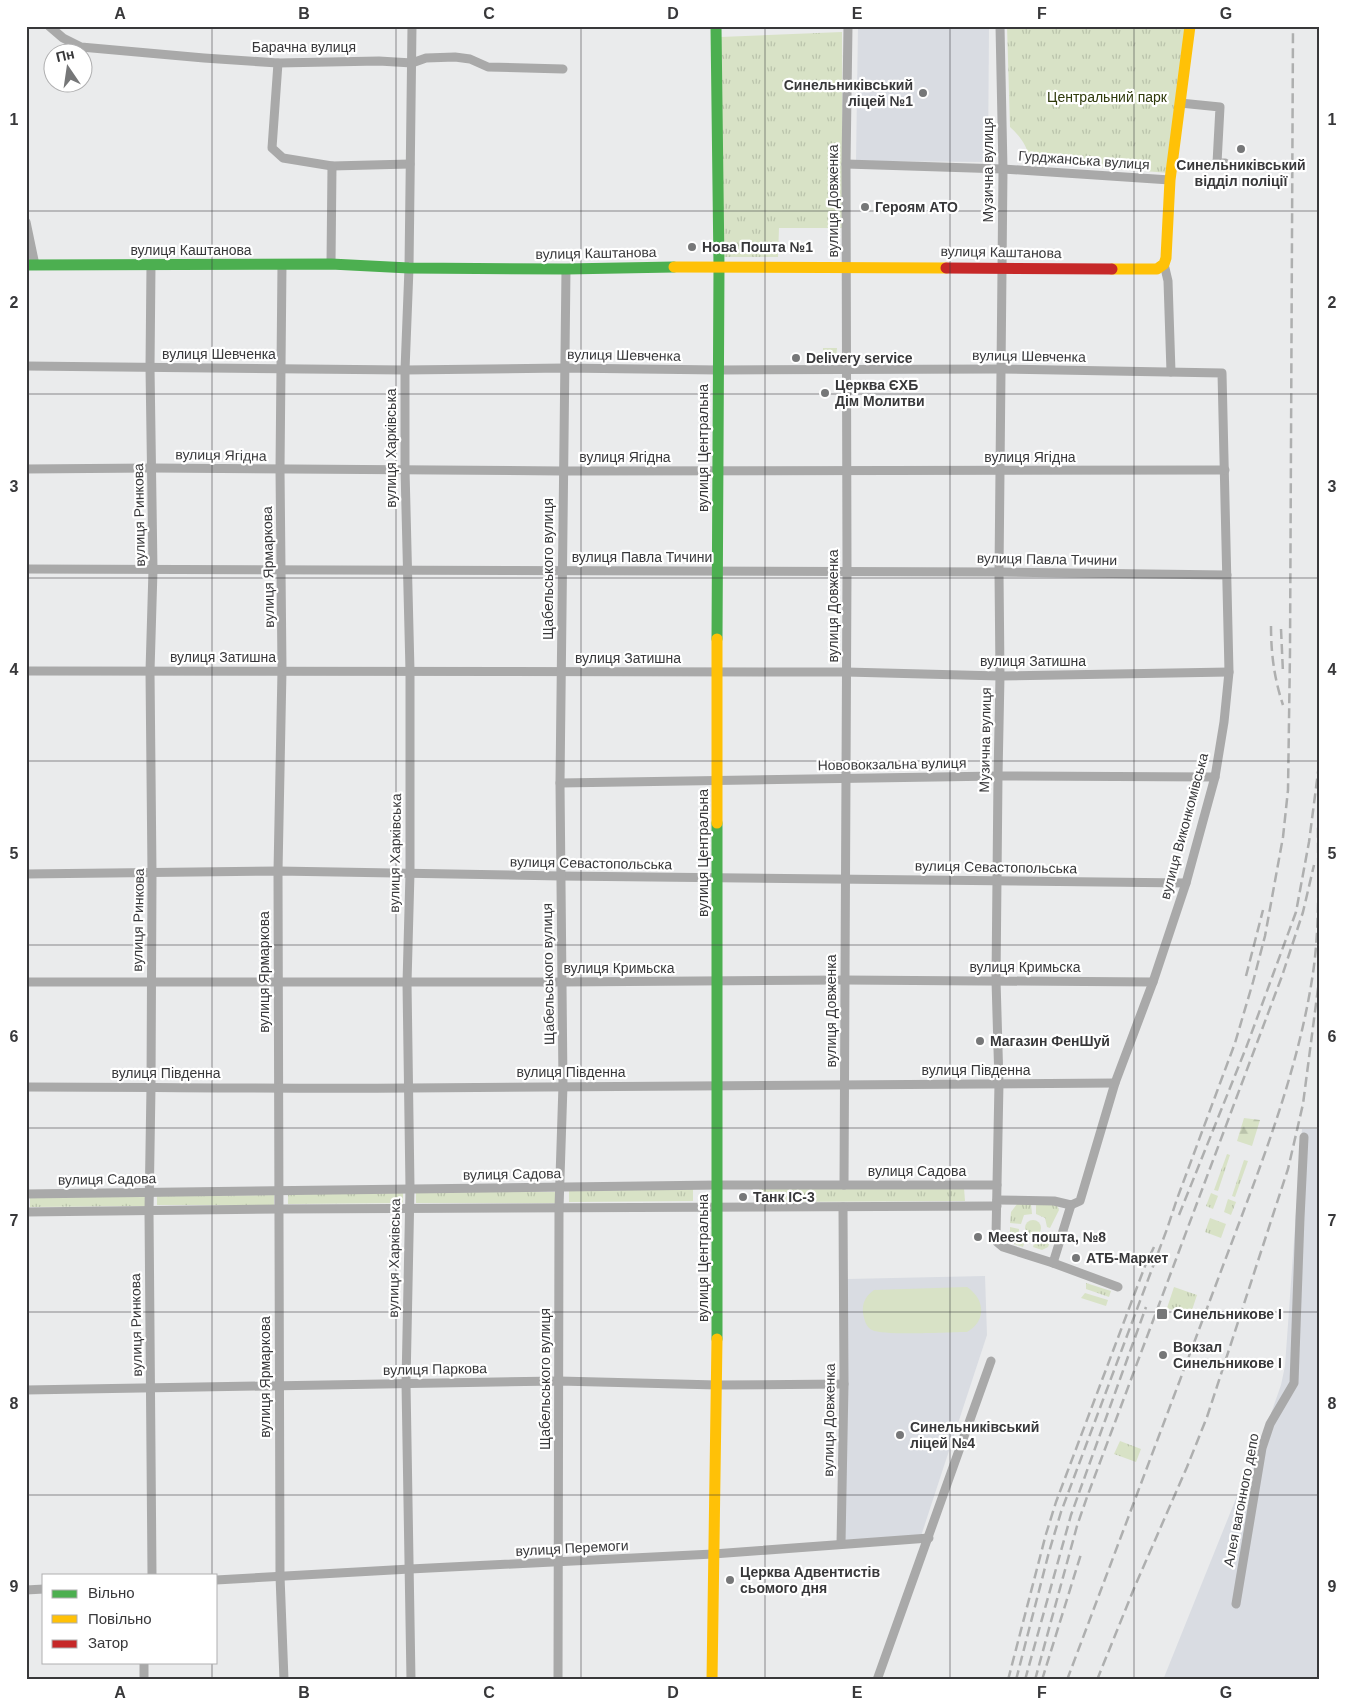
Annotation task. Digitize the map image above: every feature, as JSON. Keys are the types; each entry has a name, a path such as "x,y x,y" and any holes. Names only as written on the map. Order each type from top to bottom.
{"main road":[{"name":"вулиця Центральна","path":"712,1680 718,1185 717,571 719,266 716,26"},
{"path":"1165,261 1170,180 1190,26"},
{"name":"вулиця Каштанова","path":"31,265 331,264 409,268 566,269 847,266 1147,270 1157,269 1165,261"}],"street":[{"name":"Барачна вулиця","path":"49,26 63,38 81,47 278,63 379,61 412,63 426,58 455,57 470,59 488,67 563,69"},
{"name":"вулиця Харківська","path":"411,1680 406,1383 410,1188 407,982 410,874 410,670 405,469 405,370 409,268 412,26"},
{"name":"вулиця Довженка","path":"844,1185 848,369 846,164 848,26"},
{"name":"Музична вулиця","path":"1000,26 1003,168 996,980 999,1083 996,1235 997,1242 1003,1247 1052,1263"},
{"path":"278,63 272,148 283,158 332,166 410,164"},
{"path":"1180,102 1220,107 1217,163 1225,163"},
{"name":"Гурджанська вулиця","path":"846,164 1003,168 1170,180"},
{"path":"331,264 332,166"},
{"path":"26,222 31,265"},
{"path":"1165,261 1168,281 1171,372"},
{"name":"вулиця Ярмаркова","path":"282,264 280,470 283,570 278,871 278,1087 280,1576 284,1680"},
{"name":"вулиця Ринкова","path":"151,265 150,367 153,570 150,671 152,873 151,1087 148,1211 152,1574"},
{"name":"Щабельського вулиця","path":"558,1680 559,1187 563,1085 560,783 563,570 562,471 566,269"},
{"name":"вулиця Шевченка","path":"26,366 282,367 405,370 564,368 719,370 1000,369 1222,373"},
{"name":"вулиця Виконкомівська","path":"1052,1263 1071,1205 1080,1202 1115,1083 1153,982 1186,883 1215,777 1224,722 1229,672 1222,373"},
{"name":"вулиця Ягідна","path":"26,469 562,471 1224,470"},
{"name":"вулиця Павла Тичини","path":"26,569 847,571 1227,576"},
{"name":"вулиця Затишна","path":"26,671 846,672 1000,676 1229,672"},
{"name":"Нововокзальна вулиця","path":"560,783 998,776 1215,777"},
{"name":"вулиця Севастопольська","path":"26,874 278,871 1186,883"},
{"name":"вулиця Кримьска","path":"26,982 844,980 1153,982"},
{"name":"вулиця Південна","path":"26,1086 408,1088 563,1085 718,1086 845,1083 1115,1083"},
{"name":"Алея вагонного депо","path":"1236,1604 1262,1448 1270,1424 1294,1383 1304,1137"},
{"name":"вулиця Садова","path":"26,1194 410,1188 998,1184"},
{"path":"26,1212 409,1208 843,1207 1054,1201 1071,1205"},
{"name":"вулиця Довженка","path":"841,1544 844,1384 843,1207"},
{"path":"1052,1263 1118,1287"},
{"path":"878,1680 991,1361"},
{"name":"вулиця Паркова","path":"26,1390 406,1383 844,1384"},
{"name":"вулиця Перемоги","path":"218,1580 713,1554 929,1538"},
{"path":"26,1590 42,1589"},
{"path":"144,1664 144,1680"}],"shaded area":[{"name":"Синельниківський ліцей №1","path":"858,26 989,26 988,162 856,161"},
{"path":"1302,1129 1320,1129 1320,1680 1163,1680 1268,1422 1281,1385 1285,1366"},
{"name":"Синельниківський ліцей №4","path":"985,1276 987,1335 921,1536 845,1540 847,1279"}],"green space":[{"name":"Центральний парк","path":"1007,26 1190,26 1169,173 1030,162 1028,152 1023,143 1010,127"},
{"path":"842,32 843,228 779,228 778,257 721,257 720,37"},
{"path":"823,348 837,348 836,359 823,359"},
{"path":"1244,1118 1260,1120 1252,1146 1237,1141"},
{"path":"1227,1154 1230,1155 1218,1191 1214,1190"},
{"path":"1244,1160 1248,1161 1235,1197 1232,1196"},
{"path":"759,1188 964,1188 965,1201 759,1202"},
{"path":"693,1189 693,1201 569,1202 569,1191"},
{"path":"416,1192 555,1192 555,1203 416,1203"},
{"path":"403,1193 403,1203 288,1204 288,1194"},
{"path":"1211,1193 1218,1196 1213,1209 1206,1206"},
{"path":"274,1195 274,1205 157,1205 157,1196"},
{"path":"146,1196 146,1206 30,1207 30,1197"},
{"path":"1228,1199 1236,1202 1231,1215 1224,1212"},
{"path":"1036,1203 1057,1205 1059,1210 1050,1228 1047,1227 1045,1218 1036,1214"},
{"path":"1017,1204 1031,1204 1032,1214 1024,1215 1021,1224 1010,1223 1011,1212"},
{"path":"1210,1218 1226,1224 1221,1238 1205,1232"},
{"path":"1033,1220 1041,1228 1033,1236 1025,1228"},
{"path":"1010,1227 1019,1229 1019,1236 1025,1241 1023,1247 1014,1244 1010,1238"},
{"path":"1047,1235 1052,1237 1048,1247 1042,1250 1033,1247 1034,1243 1039,1244"},
{"path":"1086,1283 1111,1291 1109,1297 1086,1289"},
{"path":"967,1287 973,1292 980,1304 981,1316 978,1322 967,1332 879,1332 870,1329 865,1320 863,1313 864,1302 874,1290"},
{"path":"1174,1287 1197,1295 1190,1316 1167,1308"},
{"path":"1085,1293 1108,1300 1106,1306 1081,1298"},
{"path":"1120,1441 1141,1449 1136,1462 1114,1454"}],"railway":[{"path":"1016,1680 1061,1512 1235,1043 1265,936 1283,837 1288,790 1290,652 1293,26"},
{"path":"1271,626 1274,666 1283,705"},
{"path":"1281,629 1283,673"},
{"path":"1179,1215 1246,1048 1296,912 1309,842 1320,757"},
{"path":"1067,1680 1255,1181 1294,1063 1308,1003 1315,955 1318,919 1319,818"},
{"path":"1035,1680 1077,1526 1282,976 1303,912 1314,865"},
{"path":"1246,976 1263,910"},
{"path":"1097,1680 1207,1417 1288,1169 1303,1104 1320,973"},
{"path":"1008,1680 1056,1502 1145,1266 1154,1247"},
{"path":"1025,1680 1071,1515 1146,1307"},
{"path":"1042,1680 1081,1554"}],"traffic: fast":[{"path":"716,26 719,266 717,639"},
{"path":"26,265 331,264 409,268 566,269 674,267"},
{"path":"717,823 717,1339"}],"traffic: slow":[{"path":"1112,269 1157,269 1164,264 1166,258 1170,180 1190,26"},
{"path":"674,267 946,268"},
{"path":"717,639 717,823"},
{"path":"712,1680 717,1339"}],"traffic: jam":[{"path":"946,268 1112,269"}],"place":[{"name":"Синельниківський ліцей №1","path":"923,93"},
{"name":"Синельниківський відділ поліції","path":"1241,149"},
{"name":"Героям АТО","path":"865,207"},
{"name":"Нова Пошта №1","path":"692,247"},
{"name":"Delivery service","path":"796,358"},
{"name":"Церква ЄХБ Дім Молитви","path":"825,393"},
{"name":"Магазин ФенШуй","path":"980,1041"},
{"name":"Танк ІС-3","path":"743,1197"},
{"name":"Meest пошта, №8","path":"978,1237"},
{"name":"АТБ-Маркет","path":"1076,1258"},
{"name":"Синельникове І","path":"1162,1314"},
{"name":"Вокзал Синельникове І","path":"1163,1355"},
{"name":"Синельниківський ліцей №4","path":"900,1435"},
{"name":"Церква Адвентистів сьомого дня","path":"730,1580"}]}
